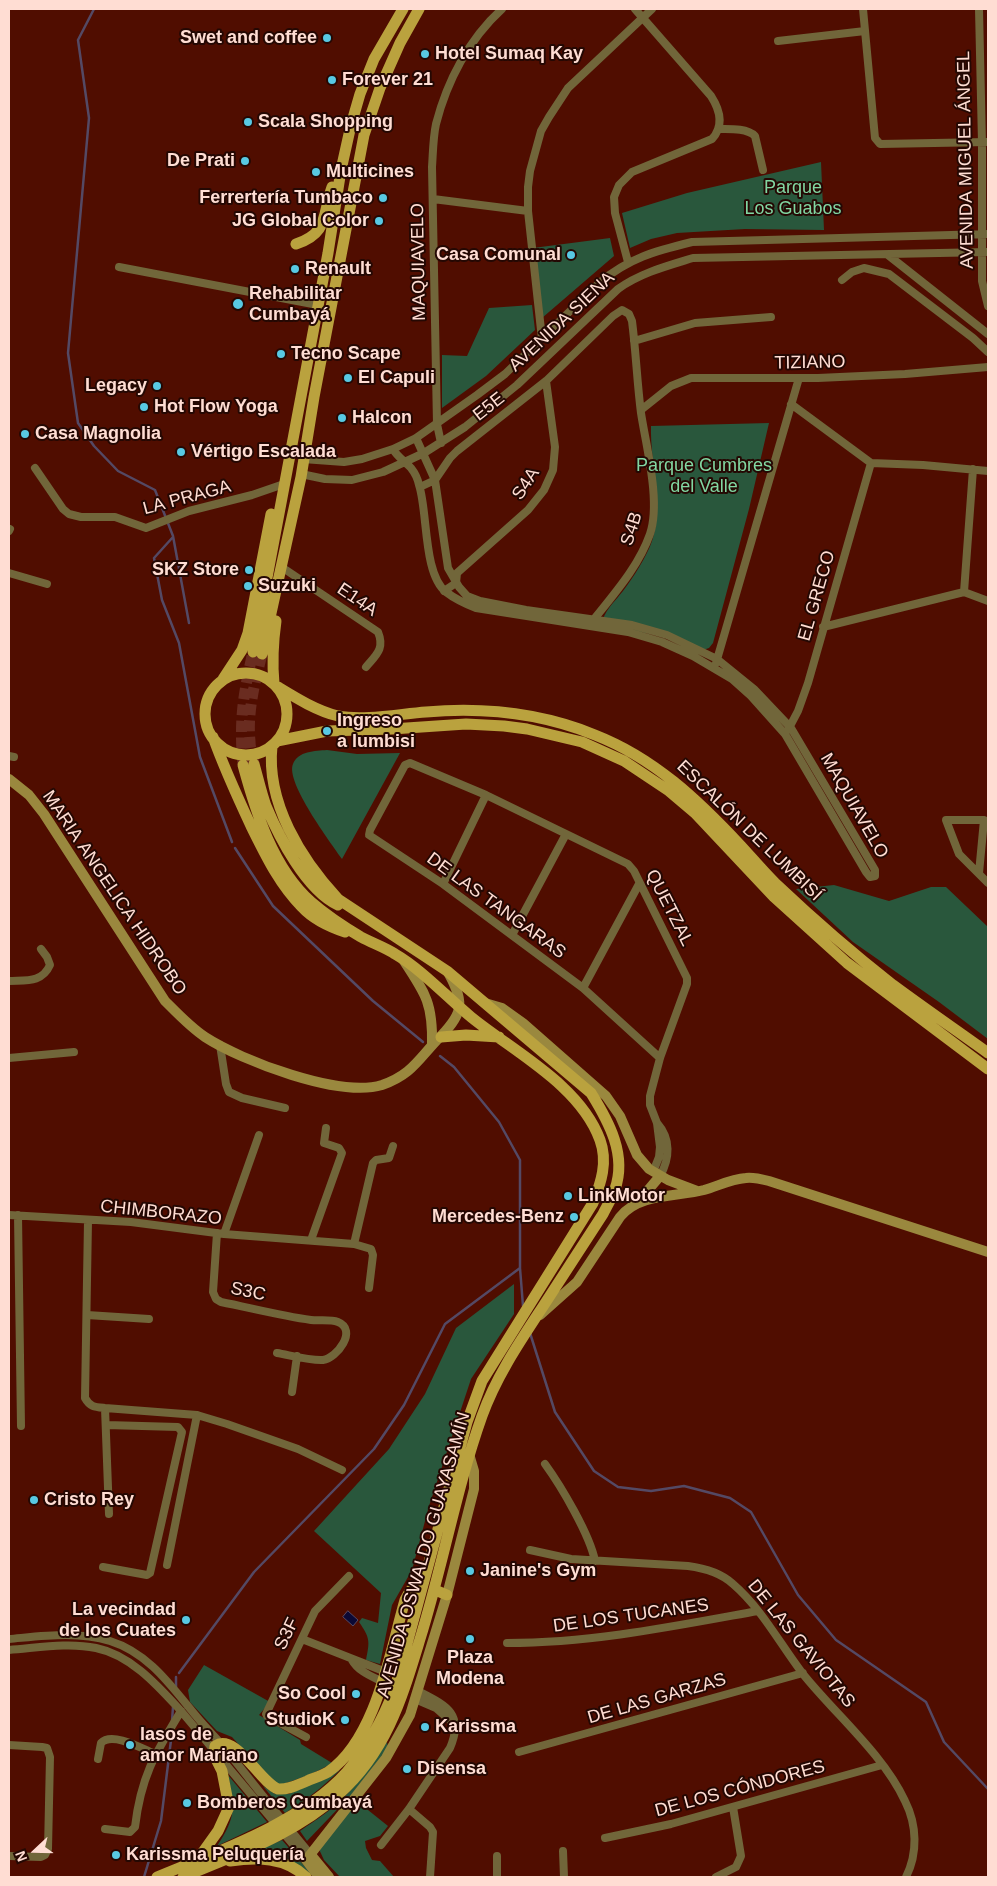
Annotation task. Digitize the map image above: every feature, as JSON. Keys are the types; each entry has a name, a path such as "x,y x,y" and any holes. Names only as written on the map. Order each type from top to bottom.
{"main road":[{"path":"301,476 258,653 289,455 318,305 341,170 351,125 364,82 374,59 403,9"},
{"path":"276,685 272,663 273,638 299,500 303,459 314,396 364,135 380,88 400,42 419,9"},
{"path":"296,244 308,240 316,234 322,225 331,190 341,170"},
{"path":"221,681 231,675 248,673 265,677 276,685 284,697 287,708 287,720 284,731 275,743 260,752 247,755 234,753 222,747 208,728 206,707 214,688 242,650 248,633 269,521 289,455"},
{"name":"ESCALÓN DE LUMBISÍ","path":"276,685 313,707 340,716 360,717 464,709 504,712 570,725 624,747 654,765 686,790 717,820 774,882 854,953 892,984 988,1053"},
{"name":"ESCALÓN DE LUMBISÍ","path":"275,743 327,731 466,724 527,728 582,742 624,761 668,791 695,813 774,897 846,963 988,1069"},
{"name":"AVENIDA OSWALDO GUAYASAMÍN","path":"213,737 226,774 265,855 284,886 303,909 329,927 361,937"},
{"name":"AVENIDA OSWALDO GUAYASAMÍN","path":"157,1877 278,1823 304,1808 331,1787 363,1751 387,1710 395,1688 467,1422 482,1381 529,1321 603,1214 615,1189 618,1174 618,1154 613,1135 606,1117 591,1094 447,971 338,899 326,885 303,853 283,813 274,789 270,763 275,743"},
{"name":"AVENIDA OSWALDO GUAYASAMÍN","path":"183,1877 298,1825 339,1795 356,1778 384,1740 406,1686 435,1590 469,1454 483,1414 501,1373 525,1334 529,1321 528,1308 593,1203 601,1181 604,1160 601,1142 591,1119 579,1104 537,1066 461,1008 404,960 361,937 311,902 292,880 265,833 256,811 249,765 281,837 304,873 331,902 369,920"},
{"path":"434,1043 466,1035 499,1037"},
{"path":"198,1860 218,1832 229,1807 222,1771 214,1754 217,1746 230,1745 236,1748 265,1781 274,1788 285,1789 327,1772 347,1753 362,1730 384,1677 405,1600 410,1591 427,1572"},
{"path":"435,1590 447,1595"},
{"path":"213,1864 258,1858 279,1861 306,1877"}],"street":[{"name":"MAQUIAVELO","path":"441,443 436,424 432,167 436,125 454,73 474,40 502,9"},
{"path":"628,262 615,213 614,197 619,185 632,172 712,139 719,129 720,120 719,112 711,96 635,9"},
{"path":"542,338 528,211 530,170 541,131 548,117 568,88 652,9"},
{"path":"863,9 874,138 877,142 880,144 985,142"},
{"name":"AVENIDA MIGUEL ÁNGEL","path":"978,10 984,51 985,253 982,281 988,306"},
{"path":"778,40 865,31"},
{"path":"719,129 732,129 752,133 755,136 764,170"},
{"path":"433,199 528,211"},
{"name":"AVENIDA SIENA","path":"303,459 344,462 362,460 393,449 416,438 493,384 614,270 655,250 692,242 985,234"},
{"name":"AVENIDA SIENA","path":"301,476 352,480 383,472 405,463 441,443 517,385 607,297 640,275 693,258 985,253"},
{"path":"888,256 988,334"},
{"path":"119,267 318,305"},
{"path":"842,280 852,272 862,268 874,269 889,274 973,338 988,352"},
{"name":"S4B","path":"591,623 634,566 645,545 654,518 654,496 641,410 634,341 629,314 622,310"},
{"name":"E5E","path":"435,480 457,451 546,381 606,322 622,310"},
{"path":"634,341 695,323 771,317"},
{"name":"TIZIANO","path":"641,410 671,386 691,378 799,378 905,374 988,367"},
{"path":"714,668 799,378"},
{"name":"S4A","path":"436,577 453,572 528,510 544,490 553,470 555,447 546,381"},
{"path":"791,404 872,463 923,465 988,471"},
{"path":"416,438 435,480 456,583 444,591"},
{"name":"MAQUIAVELO","path":"393,449 398,458 413,471 420,487 431,558 436,577 444,591 476,608 591,623 632,625 667,635 717,659 754,689 788,731 875,870 874,876 869,876 866,872 788,731 732,680 714,668 662,642 591,623 480,601 467,596 456,583"},
{"name":"EL GRECO","path":"788,731 798,711 808,683 872,463"},
{"name":"LA PRAGA","path":"35,468 63,509 69,514 81,517 115,516 146,528 184,513 252,495 280,485"},
{"path":"964,592 973,469"},
{"path":"420,487 435,480"},
{"name":"E14A","path":"286,570 378,632 381,646 366,667"},
{"path":"9,573 47,584"},
{"path":"823,627 964,592 988,601"},
{"name":"QUETZAL","path":"404,765 410,763 486,795 628,864 634,871 687,978 687,984 660,1058 650,1096 650,1105 656,1124 664,1131 667,1142 667,1161 656,1174"},
{"name":"DE LAS TANGARAS","path":"404,765 369,835 443,884 583,988 660,1058"},
{"name":"MARIA ANGELICA HIDROBO","path":"9,779 29,795 44,814 165,1002 187,1024 206,1038 260,1064 333,1085 369,1088 381,1085 410,1071 452,1023 461,1008"},
{"path":"443,884 486,795"},
{"path":"979,873 984,820 946,820 959,854 988,883"},
{"path":"512,935 566,834"},
{"path":"583,988 640,884"},
{"path":"9,981 36,979 46,974 50,965 48,957 41,948"},
{"path":"404,960 424,991 430,1008 434,1043"},
{"path":"447,971 458,990 461,1008"},
{"path":"481,1002 502,1008 511,1014 606,1096 620,1116 637,1155 644,1164 656,1174 698,1191"},
{"path":"220,1045 229,1092 242,1098 285,1108"},
{"path":"9,1058 74,1052"},
{"path":"311,1240 342,1153 339,1148 324,1143 326,1128"},
{"name":"S3C","path":"259,1135 221,1234 213,1292 216,1299 221,1302 312,1320 336,1321 343,1325 346,1336 344,1343 340,1350 330,1357 322,1360 297,1356"},
{"path":"369,1288 373,1255 371,1249 354,1244 373,1163 376,1160 389,1158 393,1146"},
{"path":"529,1321 577,1282 620,1217 649,1191 656,1174"},
{"path":"635,1204 698,1191 741,1179 754,1178 769,1181 988,1252"},
{"name":"CHIMBORAZO","path":"9,1215 130,1222 221,1234 354,1244"},
{"path":"18,1216 21,1426"},
{"path":"88,1221 85,1398 89,1404 95,1407 196,1415 298,1449 342,1470"},
{"path":"87,1315 148,1319"},
{"path":"277,1353 297,1356 292,1392"},
{"path":"105,1408 109,1514"},
{"path":"167,1565 196,1415"},
{"path":"103,1567 147,1575 150,1573 182,1432 178,1427 106,1425"},
{"path":"309,1858 386,1758 406,1722 417,1695 447,1595 474,1489 474,1472 469,1454"},
{"path":"545,1464 589,1542 595,1561"},
{"name":"DE LAS GAVIOTAS","path":"530,1550 595,1561 705,1568 732,1583 758,1611 803,1673 882,1765 906,1802 915,1838 914,1852 906,1877"},
{"name":"S3F","path":"306,1737 266,1715 317,1609 349,1576"},
{"name":"DE LOS TUCANES","path":"508,1643 547,1643 623,1635 758,1611"},
{"path":"9,1639 51,1635 89,1636 123,1646 145,1659 162,1675 186,1704 217,1746 309,1858 329,1877"},
{"path":"302,1639 352,1660 360,1661 384,1677"},
{"path":"9,1650 80,1646 97,1648 112,1653 126,1660 144,1675 217,1746"},
{"name":"DE LAS GARZAS","path":"519,1752 803,1673"},
{"path":"381,1845 409,1808 450,1748 454,1739 454,1716 449,1708 417,1695"},
{"path":"105,1829 130,1832 135,1827 140,1792 148,1769 181,1711"},
{"path":"98,1759 101,1743 109,1739 122,1740 155,1754"},
{"path":"9,1745 47,1748 50,1757 48,1849 45,1855 41,1857 9,1856"},
{"name":"DE LOS CÓNDORES","path":"605,1838 672,1824 882,1765"},
{"path":"716,1877 736,1867 741,1856 733,1807"},
{"path":"409,1808 430,1826 433,1832 430,1877"},
{"path":"564,1851 564,1877"},
{"path":"497,1856 497,1877"},
{"path":"309,1858 319,1877"}],"green space":[{"name":"Parque Los Guabos","path":"821,162 824,230 745,229 677,233 651,239 630,248 622,213 687,193"},
{"path":"610,238 614,256 542,318 533,248"},
{"path":"532,305 535,330 486,376 442,408 442,355 467,356 489,308"},
{"name":"Parque Cumbres del Valle","path":"769,423 749,509 713,643 709,648 703,650 652,634 610,627 603,619 639,567 650,547 655,529 656,501 651,426"},
{"path":"327,750 357,754 400,753 342,859 310,812 292,773 293,764 299,756 307,752"},
{"path":"834,885 889,901 931,887 946,887 988,927 988,1039 853,942 796,889"},
{"path":"514,1284 514,1314 471,1379 429,1506 412,1570 392,1605 380,1664 366,1660 368,1640 359,1622 362,1618 378,1623 381,1593 314,1531 389,1449 425,1394 456,1328"},
{"path":"204,1665 270,1702 259,1715 300,1740 301,1744 332,1763 305,1776 276,1786 232,1737 217,1731 190,1702 188,1690"},
{"path":"387,1742 388,1748 352,1794 307,1841 300,1831 330,1810 346,1795 363,1776"},
{"path":"340,1770 314,1793 285,1813 263,1786 275,1794 289,1794"},
{"path":"228,1775 267,1822 217,1846 231,1819 232,1796"},
{"path":"358,1802 388,1826 380,1836 365,1841 372,1860 380,1861 394,1877 340,1877 324,1860 318,1847"},
{"path":"282,1840 314,1877 302,1867 243,1856"}],"shaded area":[{"path":"348,1611 358,1620 353,1626 343,1617"}],"waterway":[{"path":"94,9 78,40 89,118 68,353 78,423 94,446 118,471 155,490 173,536 189,623"},
{"path":"173,537 154,558 162,600 179,643 200,757 232,842"},
{"path":"235,848 273,906 373,1001 423,1042"},
{"path":"440,1056 454,1067 499,1122 520,1160 520,1268 523,1306"},
{"path":"179,1673 254,1572 374,1449 404,1405 445,1324 520,1268"},
{"path":"530,1333 555,1412 594,1471 618,1487 651,1491 684,1486 730,1498 751,1512 798,1595 836,1640 926,1702 944,1742 988,1789"},
{"path":"176,1677 176,1687"},
{"path":"172,1721 173,1707"},
{"path":"144,1877 161,1821 172,1732"}],"tunnel":[{"path":"243,765 241,735 243,708 253,652"},
{"path":"254,764 249,730 252,697 262,654"}],"place":[{"name":"Swet and coffee","path":"327,38"},
{"name":"Hotel Sumaq Kay","path":"425,54"},
{"name":"Forever 21","path":"332,80"},
{"name":"Scala Shopping","path":"248,122"},
{"name":"De Prati","path":"245,161"},
{"name":"Multicines","path":"316,172"},
{"name":"Ferrertería Tumbaco","path":"383,198"},
{"name":"JG Global Color","path":"379,221"},
{"name":"Casa Comunal","path":"571,255"},
{"name":"Renault","path":"295,269"},
{"name":"Rehabilitar Cumbayá","path":"238,304"},
{"name":"Tecno Scape","path":"281,354"},
{"name":"El Capuli","path":"348,378"},
{"name":"Legacy","path":"157,386"},
{"name":"Hot Flow Yoga","path":"144,407"},
{"name":"Halcon","path":"342,418"},
{"name":"Casa Magnolia","path":"25,434"},
{"name":"Vértigo Escalada","path":"181,452"},
{"name":"SKZ Store","path":"249,570"},
{"name":"Suzuki","path":"248,586"},
{"name":"Ingreso a lumbisi","path":"327,731"},
{"name":"LinkMotor","path":"568,1196"},
{"name":"Mercedes-Benz","path":"574,1217"},
{"name":"Cristo Rey","path":"34,1500"},
{"name":"Janine's Gym","path":"470,1571"},
{"name":"La vecindad de los Cuates","path":"186,1620"},
{"name":"Plaza Modena","path":"470,1639"},
{"name":"So Cool","path":"356,1694"},
{"name":"StudioK","path":"345,1720"},
{"name":"Karissma","path":"425,1727"},
{"name":"lasos de amor Mariano","path":"130,1745"},
{"name":"Disensa","path":"407,1769"},
{"name":"Bomberos Cumbayá","path":"187,1803"},
{"name":"Karissma Peluquería","path":"116,1855"}]}
